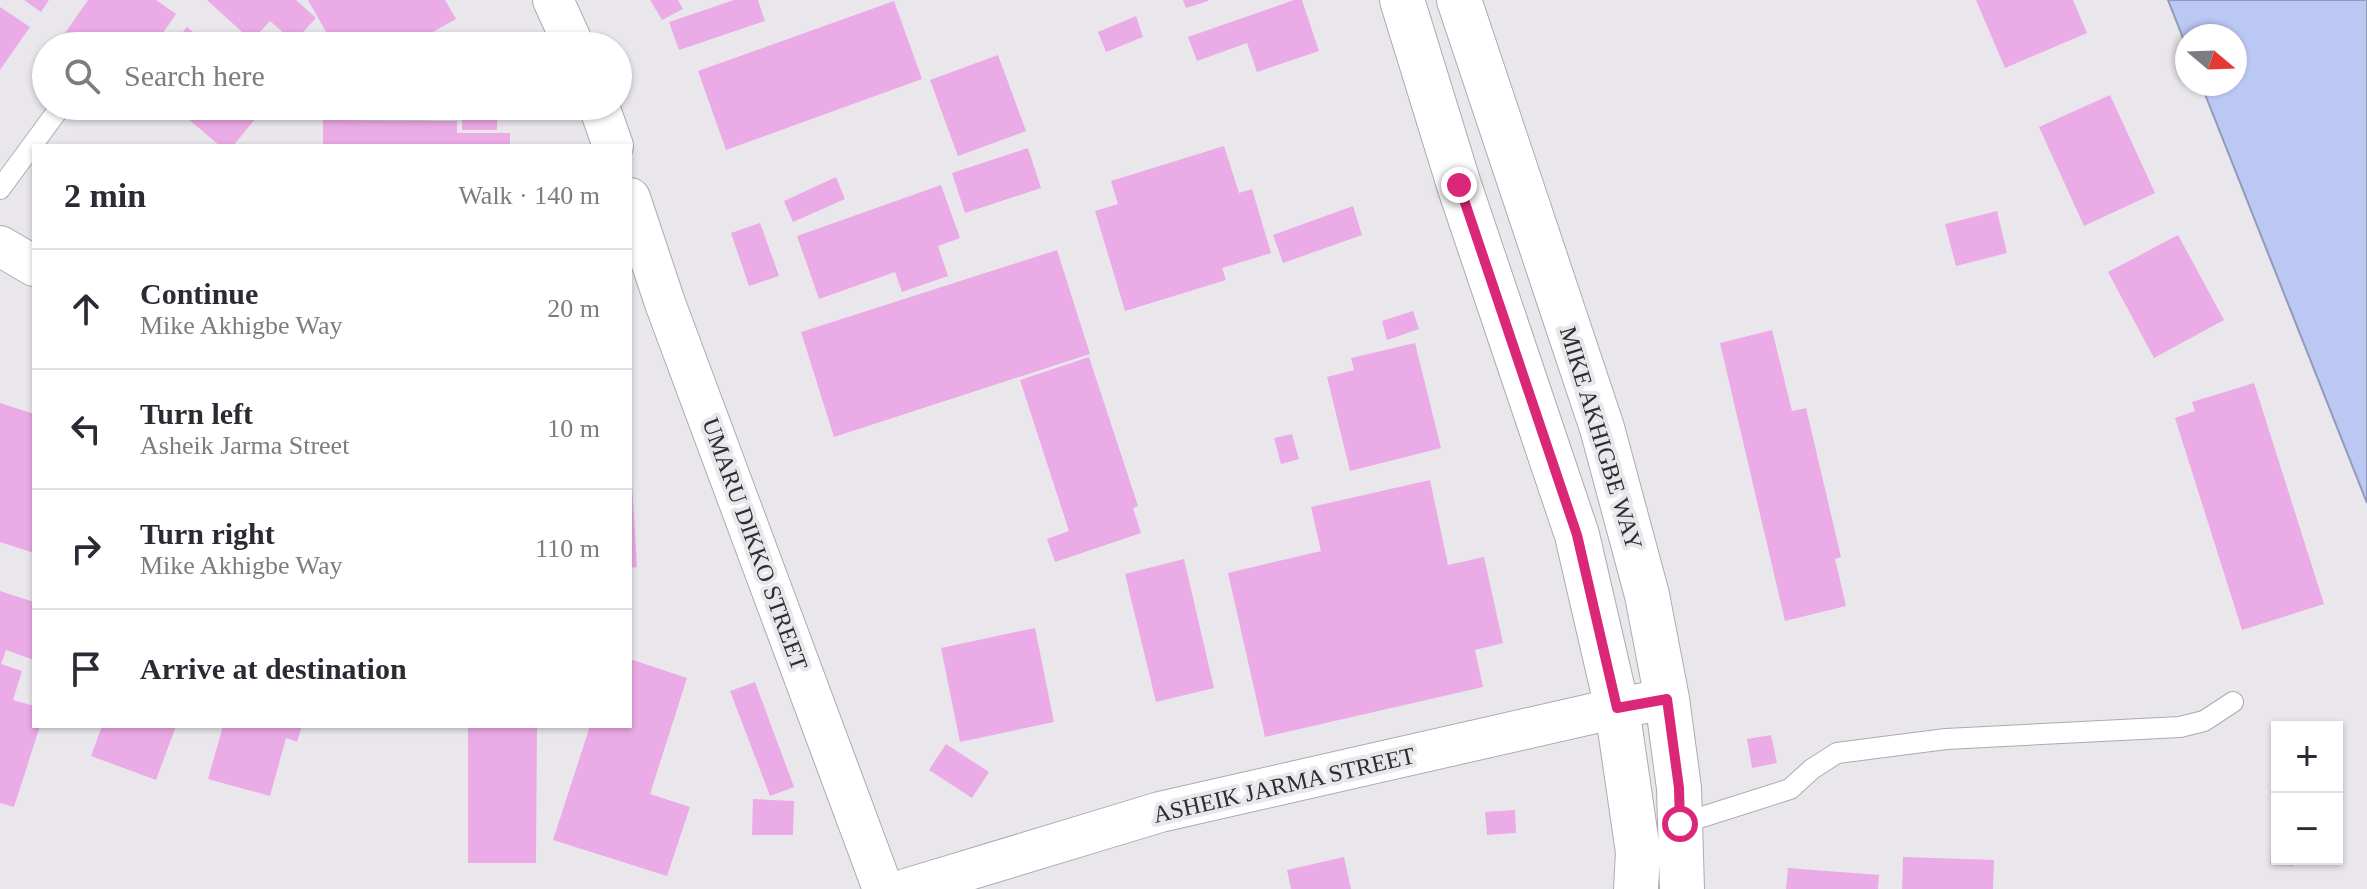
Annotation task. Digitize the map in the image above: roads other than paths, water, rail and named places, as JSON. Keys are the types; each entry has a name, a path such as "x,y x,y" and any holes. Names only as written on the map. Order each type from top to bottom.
{"street":[{"path":"553,0 568,32"},
{"path":"1402,0 1459,185 1577,535 1617,708 1638,852 1636,889"},
{"name":"MIKE AKHIGBE WAY","path":"1459,0 1602,428 1647,595 1667,699 1679,788 1682,889"},
{"path":"604,120 612,144"},
{"name":"UMARU DIKKO STREET","path":"632,210 648,306 883,889"},
{"path":"0,246 32,265"},
{"name":"ASHEIK JARMA STREET","path":"906,889 1160,812 1667,699"}],"lane":[{"path":"33,144 51,120"},
{"path":"0,189 32,145"},
{"path":"1680,824 1790,789 1812,769 1837,753 1946,739 2180,727 2204,721 2233,702"}],"water":[{"path":"2168,0 2367,0 2367,503 2206,96 2247,96 2247,24 2178,24"}]}
